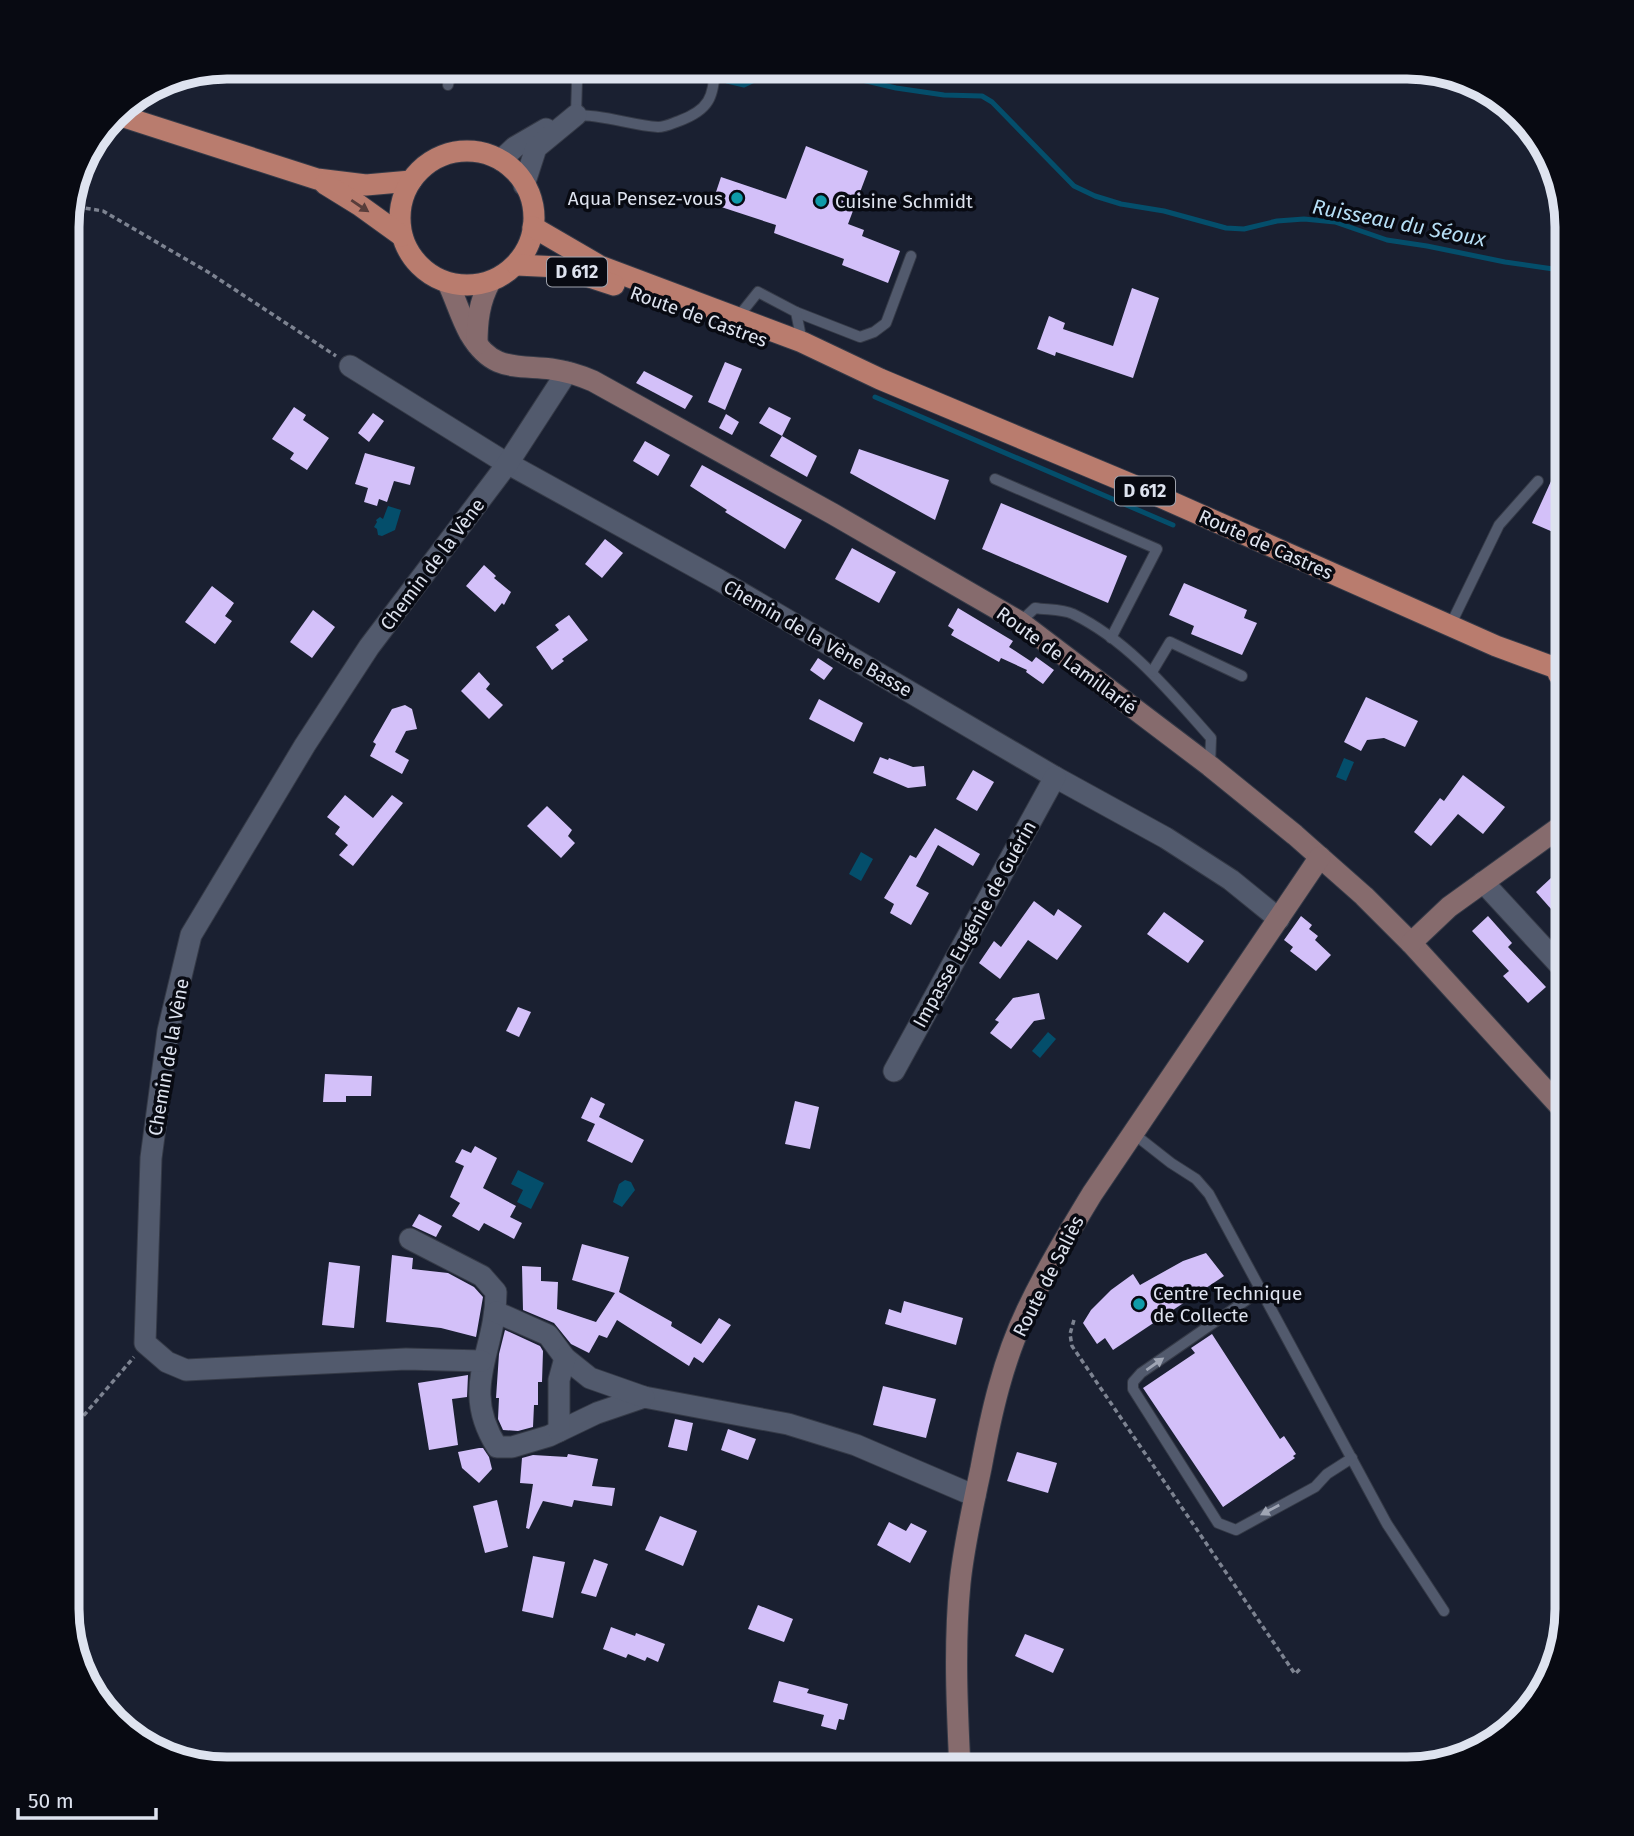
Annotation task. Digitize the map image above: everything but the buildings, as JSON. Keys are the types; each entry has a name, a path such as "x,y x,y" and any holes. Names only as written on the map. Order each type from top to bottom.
{"main road":[{"path":"126,118 317,180 366,185 411,181"},
{"path":"462,151 483,153 502,160 516,173 530,199 533,228 517,265 490,282 448,284 417,264 408,251 402,236 402,199 411,181 425,166 442,156 462,151"},
{"path":"317,180 359,205 402,236"},
{"name":"Route de Castres","path":"533,228 600,266 802,342 880,379 1140,488 1496,646 1555,668"},
{"name":"Route de Castres","path":"517,265 559,267 594,277 724,327 880,379"},
{"path":"477,344 479,313 483,295 490,282"},
{"path":"448,284 477,344"},
{"name":"Route de Lamillarié","path":"477,344 492,360 503,365 567,372 593,381 1020,622 1210,766 1320,857 1388,918 1555,1101"},
{"path":"1411,943 1442,914 1555,831"},
{"name":"Route de Saliès","path":"960,1757 956,1665 960,1583 989,1424 1007,1358 1026,1311 1068,1234 1320,857"}],"street":[{"path":"502,160 516,147 576,115"},
{"path":"524,186 536,149 576,115"},
{"name":"Chemin de la Vène Basse","path":"350,366 508,463 719,580 1188,852 1241,887 1279,919"},
{"name":"Chemin de la Vène","path":"482,1361 407,1359 186,1370 167,1362 145,1343 151,1158 168,1031 191,935 305,745 369,647 508,463 567,372"},
{"name":"Impasse Eugénie de Guérin","path":"894,1071 1055,776"},
{"path":"1483,882 1555,960"},
{"path":"410,1239 482,1276 496,1292 496,1312 482,1361 480,1410 486,1430 497,1447 512,1447 559,1432 597,1413 644,1397"},
{"path":"496,1312 548,1335 565,1358 590,1378 644,1397 788,1424 856,1445 975,1496"},
{"path":"559,1432 559,1380 565,1358"}],"lane":[{"path":"448,85 449,79"},
{"path":"577,79 576,115 595,115 662,127 692,116 702,109 713,93 714,79"},
{"path":"737,317 758,292 796,312 860,337 874,332 886,323 911,256"},
{"path":"796,312 802,342"},
{"path":"995,479 1157,548 1111,638"},
{"path":"1450,626 1499,525 1538,481"},
{"path":"1020,622 1035,608 1070,613 1111,638 1152,672 1211,738 1210,766"},
{"path":"1152,672 1170,642 1242,676"},
{"path":"1134,1134 1196,1179 1209,1194 1387,1524 1444,1611"},
{"path":"1261,1290 1141,1373 1133,1382 1133,1389 1219,1523 1236,1530 1315,1487 1352,1458"}],"path":[{"path":"80,207 103,211 208,272 350,366"},
{"path":"1074,1320 1070,1334 1072,1346 1295,1674 1301,1668"},
{"path":"79,1420 140,1350"}],"water":[{"path":"388,506 401,510 395,530 378,535 374,527 376,520 380,517 383,519"},
{"path":"1344,758 1354,762 1346,781 1336,777"},
{"path":"861,852 873,859 861,881 849,874"},
{"path":"1048,1032 1056,1039 1040,1058 1032,1051"},
{"path":"518,1170 544,1183 531,1209 517,1202 523,1190 511,1184"},
{"path":"625,1180 631,1182 635,1190 622,1207 613,1202 619,1184"}],"waterway":[{"name":"Ruisseau du Séoux","path":"727,81 744,85 757,79"},
{"name":"Ruisseau du Séoux","path":"858,79 944,95 982,96 992,102 1074,186 1121,204 1164,211 1226,228 1244,229 1277,221 1304,219 1335,222 1387,240 1555,269"},
{"path":"875,397 1173,525"}],"place":[{"name":"Aqua Pensez-vous","path":"737,198"},
{"name":"Cuisine Schmidt","path":"821,201"},
{"name":"Centre Technique de Collecte","path":"1139,1304"}]}
